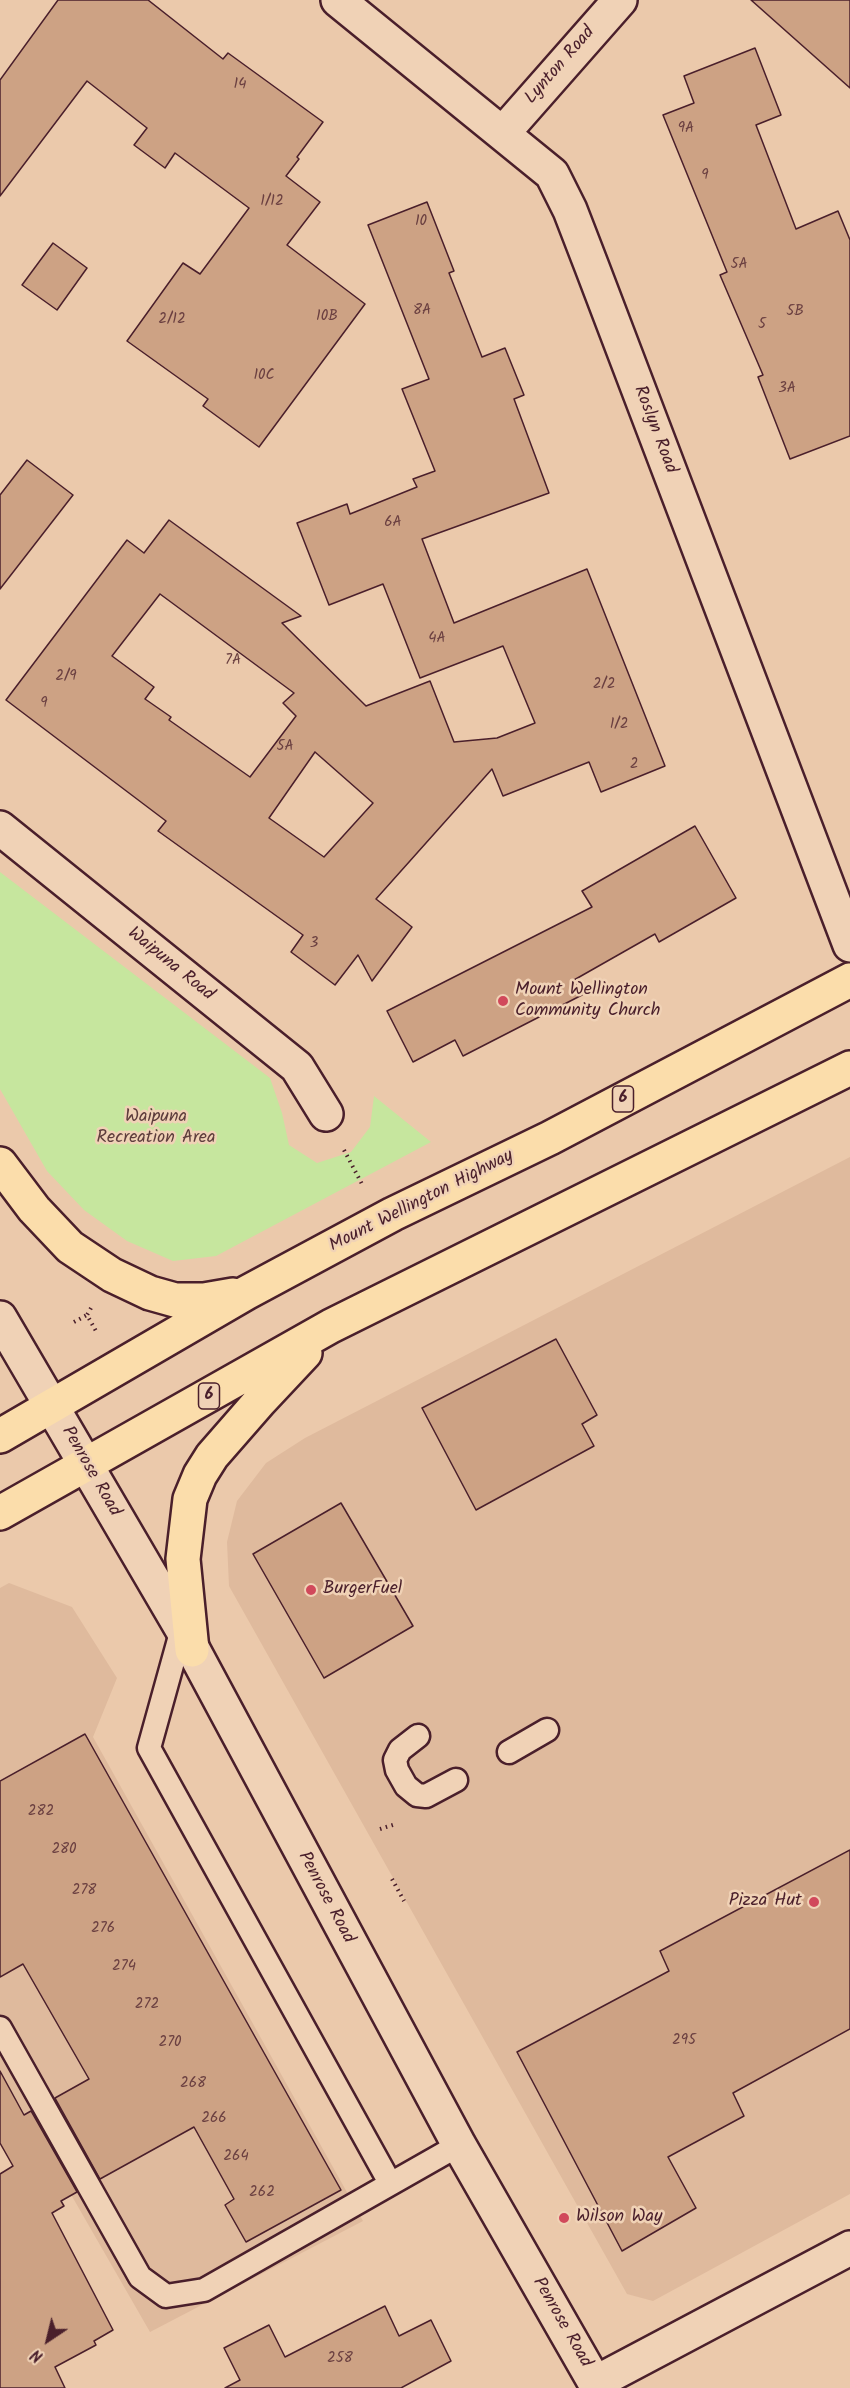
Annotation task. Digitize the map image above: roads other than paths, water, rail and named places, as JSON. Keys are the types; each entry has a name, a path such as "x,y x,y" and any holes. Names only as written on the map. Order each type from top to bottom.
{"main road":[{"name":"Mount Wellington Highway","path":"0,1436 246,1293 393,1214 550,1138 850,980"},
{"name":"6","path":"0,1514 331,1326 850,1068"},
{"path":"0,1164 34,1209 70,1247 112,1275 150,1293 175,1300 204,1300 246,1293"},
{"path":"187,1640 183,1560 186,1516 200,1475 260,1401 331,1326"}],"street":[{"name":"Roslyn Road","path":"338,0 552,174 570,210 850,945"},
{"name":"Lynton Road","path":"503,133 620,0"},
{"name":"Waipuna Road","path":"0,828 297,1066 326,1114"},
{"path":"0,1318 52,1407"},
{"name":"Penrose Road","path":"52,1407 187,1640 459,2145 597,2385"},
{"path":"597,2385 850,2248"}],"lane":[{"path":"187,1640 149,1748 381,2189"},
{"path":"509,1752 547,1730"},
{"path":"418,1736 400,1750 395,1760 397,1770 406,1786 417,1795 426,1796 456,1780"},
{"path":"0,2028 140,2277 166,2296 204,2290 459,2145"}],"place":[{"name":"Mount Wellington Community Church","path":"503,1001"},
{"name":"BurgerFuel","path":"311,1590"},
{"name":"Pizza Hut","path":"814,1902"},
{"name":"Wilson Way","path":"564,2218"}],"park label":[{"name":"Waipuna Recreation Area","path":"156,1128"}]}
